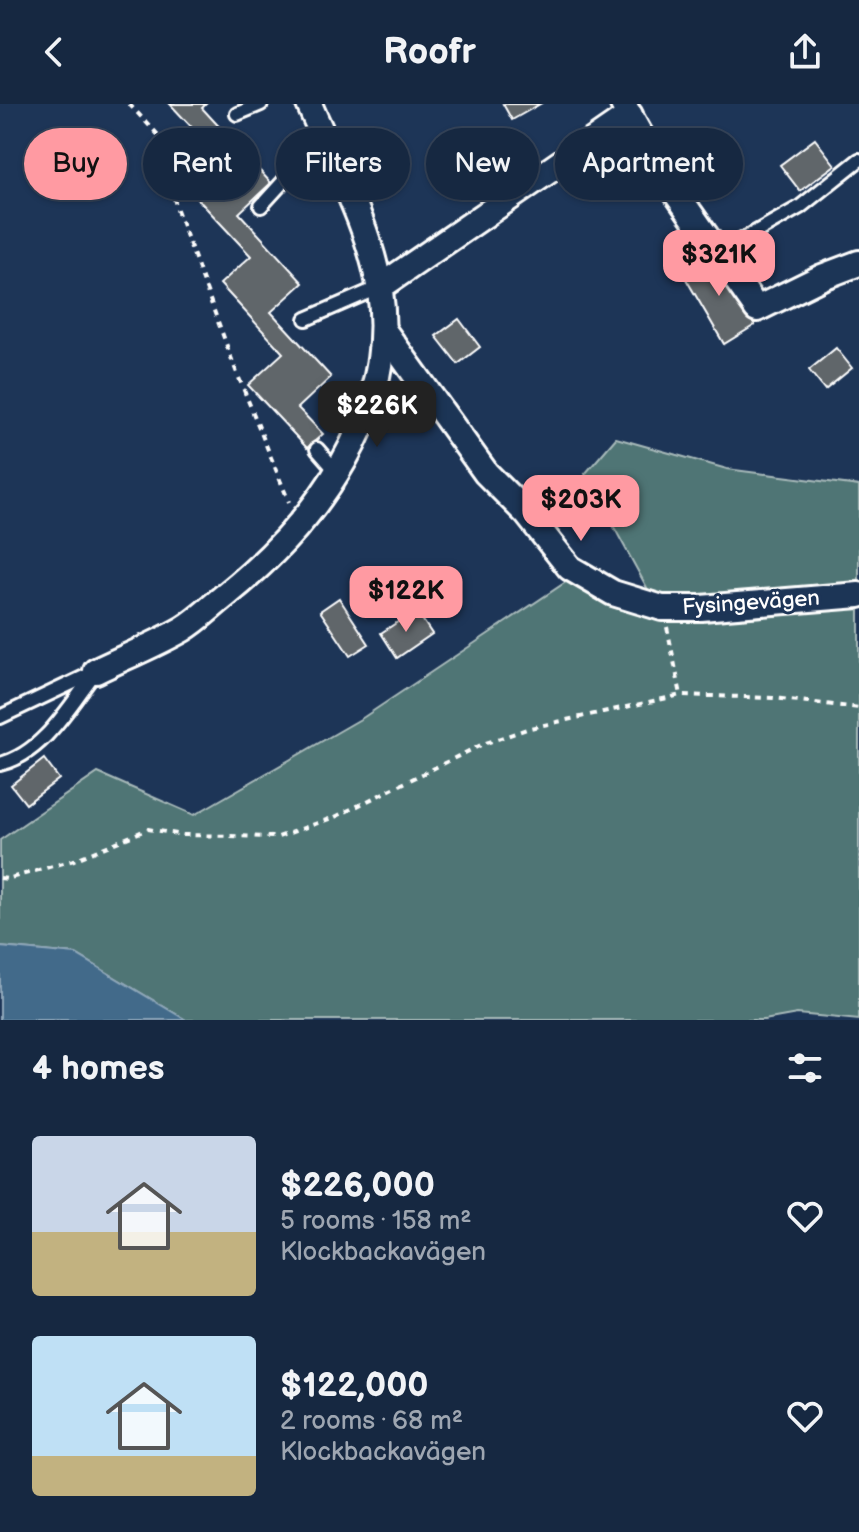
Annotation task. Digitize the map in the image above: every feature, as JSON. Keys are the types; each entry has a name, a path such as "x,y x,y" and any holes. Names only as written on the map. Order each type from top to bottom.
{"street":[{"path":"309,104 319,128"},
{"path":"380,287 627,110 660,170 757,309 822,277 859,263"},
{"path":"96,671 185,627 256,570 298,526 338,473 365,413 377,374 384,331 380,287 350,200"},
{"name":"Fysingevägen","path":"384,331 486,473 527,514 570,568 613,593 662,608 701,608 859,595"}],"lane":[{"path":"237,114 261,104"},
{"path":"719,253 800,207 859,160"},
{"path":"261,206 276,190"},
{"path":"306,319 380,287"},
{"path":"330,403 365,413"},
{"path":"317,449 338,473"},
{"path":"0,717 96,671"},
{"path":"0,764 23,756 51,731 96,671"}],"path":[{"path":"129,104 163,140 176,207 235,368 298,526"},
{"path":"662,608 681,695"},
{"path":"0,878 7,879 74,860 148,829 197,836 278,837 335,817 483,744 530,728 681,695 773,698 859,708"}],"green space":[{"path":"616,438 727,469 859,486 859,591 698,604 651,595 585,474"},
{"path":"572,578 632,612 701,615 859,606 859,1020 797,1014 764,1020 186,1020 76,954 0,947 0,840 98,773 194,815 364,717"}],"water":[{"path":"0,947 76,954 186,1020 0,1020"}],"building":[{"path":"170,104 206,104 202,108 220,128 192,128"},
{"path":"503,104 540,104 512,120"},
{"path":"815,139 835,165 800,191 780,165"},
{"path":"260,171 271,183 260,193"},
{"path":"199,200 253,200 239,213 303,283 271,312 331,377 298,408 323,434 307,448 248,385 283,353 220,284 251,256"},
{"path":"714,253 755,325 724,344 682,272"},
{"path":"459,319 480,347 458,364 436,336"},
{"path":"836,348 852,368 825,390 809,370"},
{"path":"339,598 369,644 350,656 320,611"},
{"path":"416,610 432,634 397,658 381,633"},
{"path":"44,759 59,779 26,804 11,785"}]}
